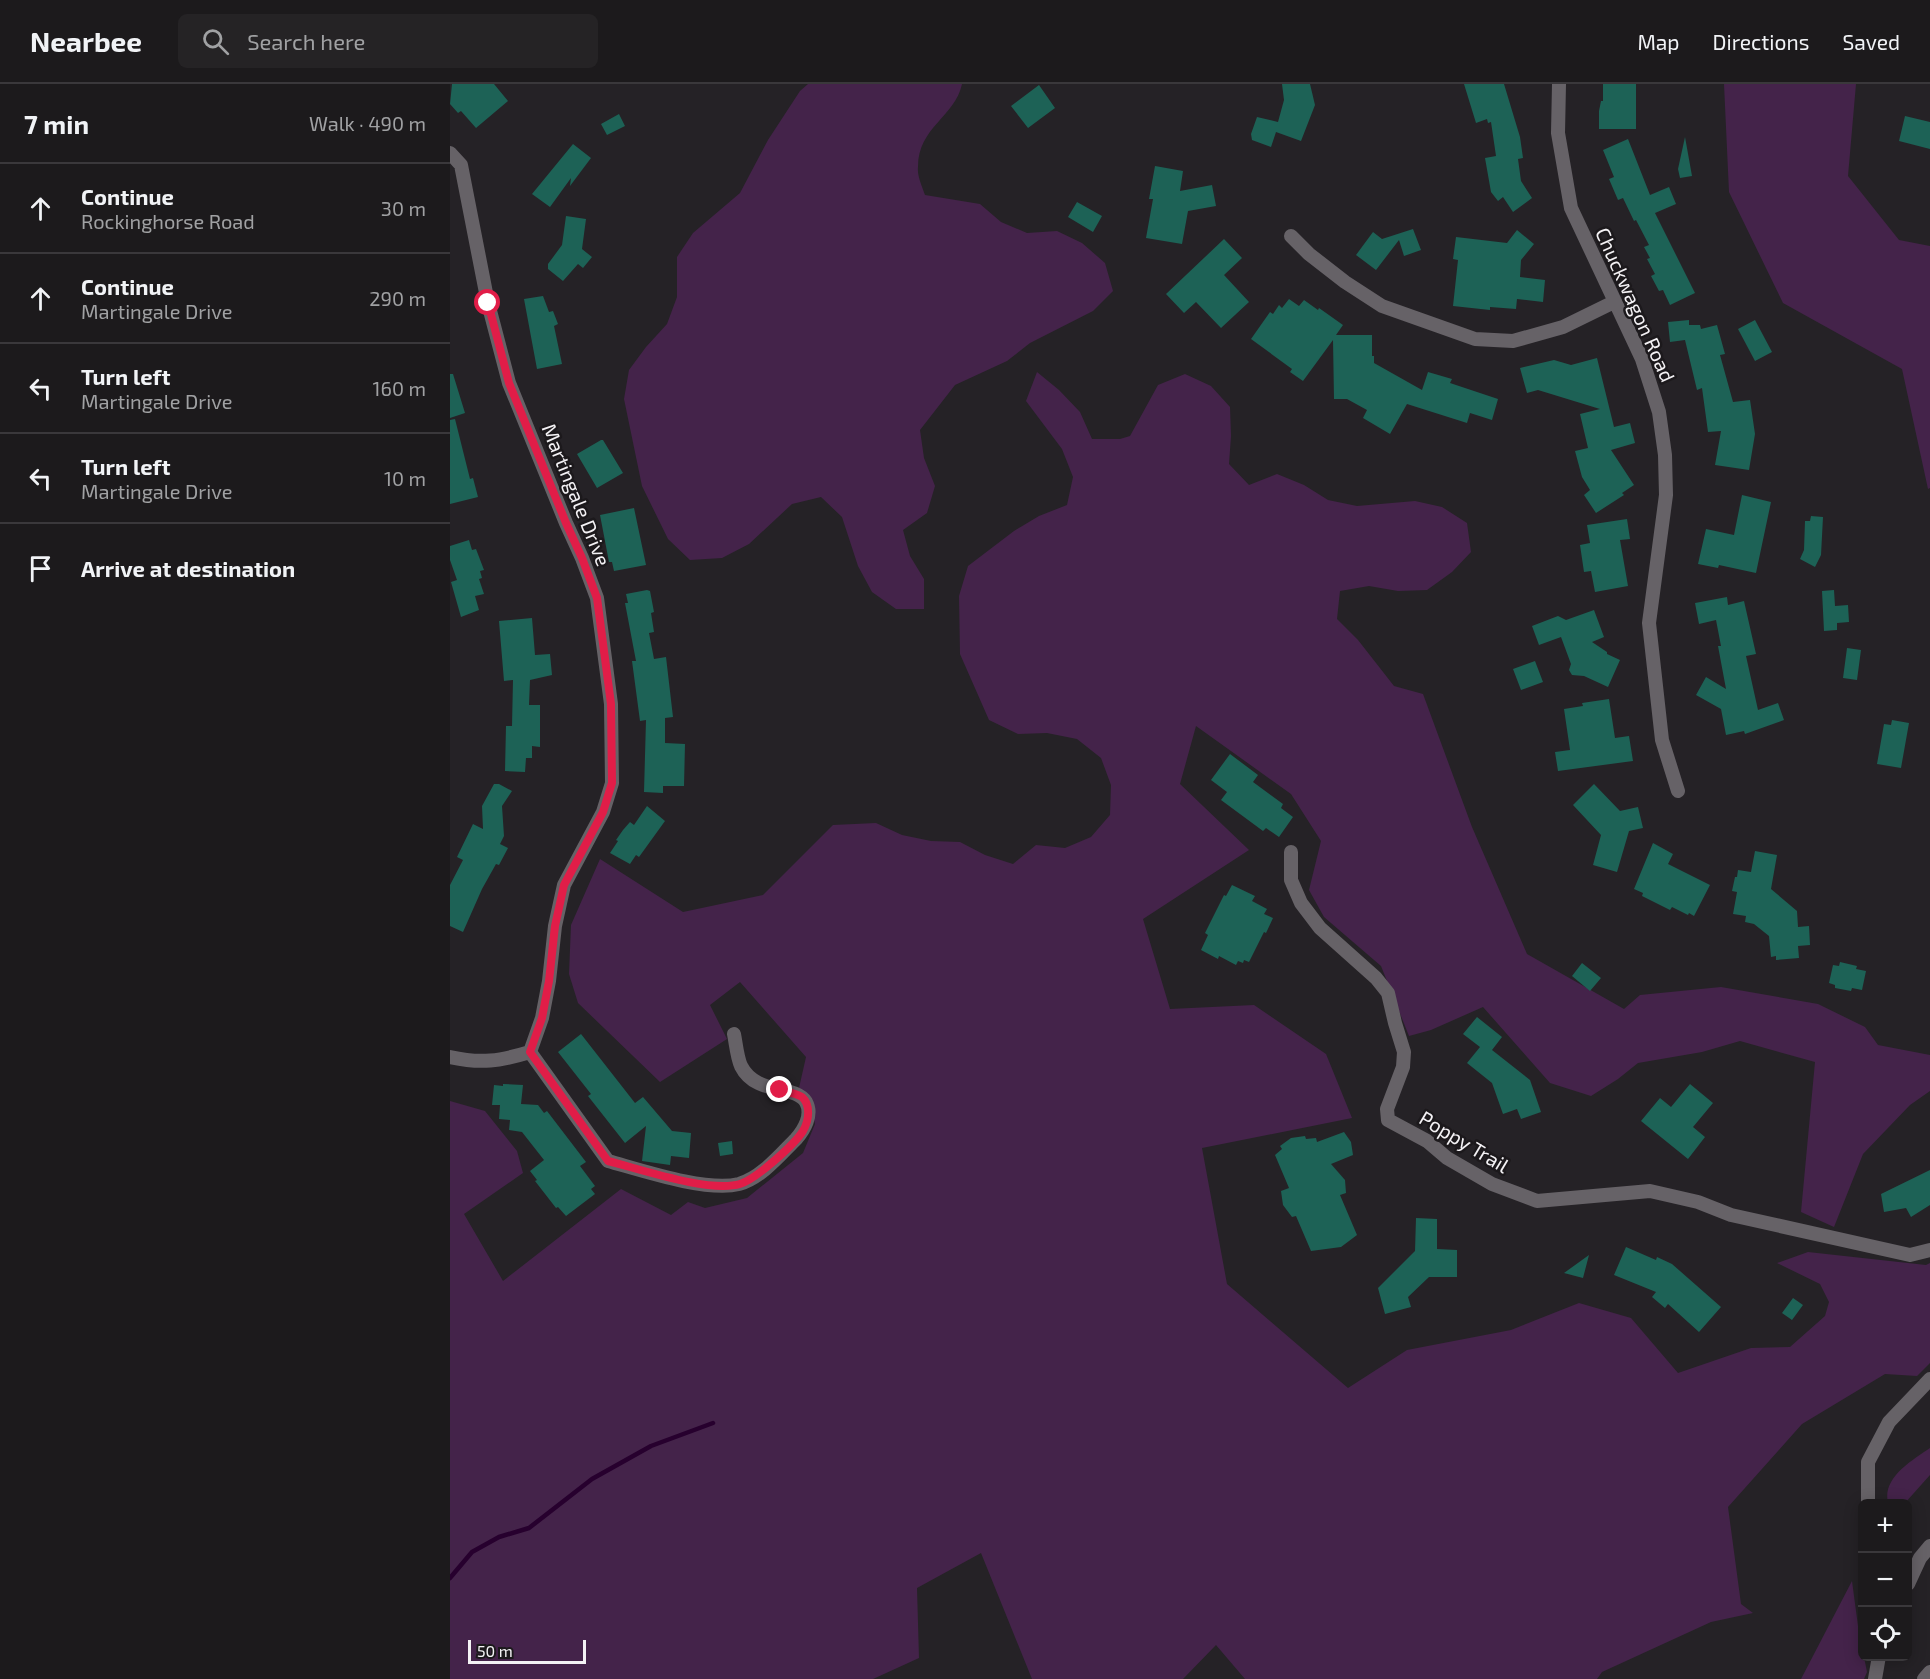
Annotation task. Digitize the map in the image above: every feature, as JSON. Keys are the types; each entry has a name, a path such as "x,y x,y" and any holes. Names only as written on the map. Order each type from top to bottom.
{"street":[{"name":"Chuckwagon Road","path":"1559,84 1558,132 1571,208 1642,359 1659,412 1665,455 1666,495 1649,623 1662,740 1678,791"},
{"name":"Martingale Drive","path":"450,153 460,165 488,303 509,383 597,598 611,704 612,783 603,812 564,885 555,926 542,1018 530,1052"},
{"path":"1291,236 1309,254 1382,306 1475,339 1513,341 1563,327 1614,302"},
{"name":"Poppy Trail","path":"1291,852 1291,880 1301,903 1320,928 1376,978 1388,993 1404,1052 1403,1067 1387,1109 1388,1120 1427,1141 1447,1158 1492,1184 1537,1201 1650,1191 1698,1202 1731,1215 1910,1255 1930,1250"},
{"path":"450,1057 472,1062 502,1060 530,1052 608,1161 682,1180 716,1185 738,1184 754,1177 781,1154 804,1131 809,1115 807,1103 800,1095 761,1085 749,1078 740,1065 734,1034"},
{"path":"1868,1499 1868,1462 1889,1422 1930,1379"},
{"path":"1912,1575 1920,1558 1930,1546"},
{"path":"1875,1679 1878,1661"},
{"path":"1924,1679 1930,1672"}],"shaded area":[{"path":"808,84 962,84 952,105 930,132 920,153 918,174 925,195 980,204 1001,222 1027,233 1057,231 1082,243 1105,263 1113,291 1093,311 1030,343 1007,361 955,385 920,430 924,458 935,486 927,513 903,530 910,556 924,579 924,609 896,609 872,592 858,566 842,517 821,497 792,504 749,544 722,558 690,560 668,539 642,486 624,399 629,370 667,324 677,297 677,257 693,233 740,193 768,140 800,91"},
{"path":"1724,84 1856,84 1848,176 1899,240 1930,246 1930,488 1928,489 1902,369 1783,303 1729,192"},
{"path":"1037,372 1059,390 1080,412 1092,439 1120,439 1130,436 1158,385 1185,374 1211,386 1230,407 1229,464 1249,485 1277,474 1304,485 1328,500 1357,506 1415,501 1442,507 1467,523 1471,552 1452,572 1427,590 1398,591 1369,586 1340,591 1337,619 1358,640 1394,686 1423,694 1472,827 1527,954 1624,1009 1640,995 1721,987 1818,1004 1865,1027 1878,1045 1930,1055 1930,1091 1910,1105 1863,1154 1834,1227 1801,1212 1815,1062 1740,1041 1702,1052 1638,1063 1591,1096 1550,1083 1483,1007 1431,1030 1409,1036 1381,966 1324,917 1309,890 1321,841 1291,794 1196,726 1180,784 1249,850 1143,919 1170,1009 1254,1005 1326,1054 1352,1118 1202,1148 1227,1284 1348,1388 1407,1350 1511,1330 1579,1303 1631,1318 1678,1373 1751,1348 1790,1347 1825,1316 1829,1302 1820,1284 1777,1263 1808,1252 1926,1265 1930,1263 1930,1363 1917,1376 1885,1374 1802,1424 1728,1507 1741,1604 1753,1613 1711,1622 1602,1672 1597,1679 1245,1679 1216,1645 1183,1679 1032,1679 981,1553 917,1588 919,1658 873,1679 450,1679 450,1101 485,1111 517,1151 523,1173 464,1214 503,1281 621,1189 671,1215 688,1202 705,1208 747,1198 803,1153 815,1124 808,1095 799,1088 806,1057 740,982 710,1005 727,1039 660,1082 578,1003 569,974 571,925 600,859 683,912 763,895 833,825 876,823 902,835 931,841 960,842 985,855 1013,864 1036,845 1065,848 1091,837 1110,815 1111,785 1101,758 1077,739 1047,733 1018,734 989,720 960,654 959,596 968,566 1014,531 1039,516 1067,505 1073,477 1062,449 1026,401"},
{"path":"1930,1448 1930,1475 1909,1499 1888,1499 1889,1486 1907,1465"},
{"path":"1852,1581 1858,1626 1858,1661 1865,1661 1867,1672 1864,1679 1801,1679"}],"building":[{"path":"452,84 494,84 508,101 476,128 461,111 458,113 450,104"},
{"path":"1282,84 1310,84 1315,105 1301,141 1276,132 1271,147 1252,140 1251,134 1257,117 1278,122 1284,100"},
{"path":"1464,84 1504,84 1520,137 1523,158 1518,159 1521,181 1532,198 1513,212 1503,197 1498,201 1491,192 1485,158 1496,156 1491,122 1488,123 1487,119 1476,123"},
{"path":"1603,84 1636,84 1636,129 1599,129"},
{"path":"1039,85 1055,108 1028,128 1011,106"},
{"path":"619,114 625,126 607,135 601,124"},
{"path":"1905,116 1930,122 1930,149 1899,141"},
{"path":"1685,137 1692,176 1680,178 1678,169"},
{"path":"1628,139 1650,195 1669,187 1676,204 1655,213 1695,293 1670,305 1663,290 1659,291 1651,276 1655,274 1644,247 1649,245 1623,198 1618,200 1609,179 1614,177 1603,150"},
{"path":"573,144 591,158 570,186 571,178 550,207 532,194"},
{"path":"1155,166 1183,171 1180,191 1212,185 1216,206 1188,211 1182,244 1146,238 1153,199 1149,199"},
{"path":"1077,202 1102,216 1093,232 1068,217"},
{"path":"566,216 586,219 582,249 592,257 583,268 578,264 563,281 548,269 548,264 562,245"},
{"path":"1413,229 1421,250 1404,256 1399,240 1376,270 1356,255 1373,232 1382,239"},
{"path":"1517,230 1534,244 1521,260 1520,277 1545,280 1543,302 1517,299 1516,309 1490,307 1490,310 1453,306 1458,260 1453,259 1456,237 1507,243"},
{"path":"1224,239 1242,258 1224,275 1249,302 1221,328 1196,302 1184,313 1166,294"},
{"path":"543,296 549,312 553,311 558,324 554,326 562,364 537,369 524,299"},
{"path":"1289,299 1299,306 1304,300 1343,325 1336,335 1372,335 1374,363 1422,390 1428,372 1452,379 1450,383 1498,399 1492,420 1470,413 1467,423 1407,404 1390,434 1363,418 1367,410 1347,399 1334,399 1333,340 1303,381 1290,372 1292,369 1251,339 1270,312 1273,314 1279,305 1282,308"},
{"path":"1689,320 1689,325 1700,325 1701,329 1717,325 1725,354 1720,355 1733,402 1750,400 1755,434 1749,470 1715,465 1721,431 1708,432 1702,388 1697,390 1685,340 1670,342 1668,322"},
{"path":"1755,320 1772,352 1755,361 1738,329"},
{"path":"1597,358 1614,427 1630,423 1635,443 1611,450 1634,485 1622,493 1624,495 1596,513 1584,495 1590,490 1582,477 1575,451 1588,448 1580,414 1600,409 1538,390 1527,393 1520,368 1554,360 1571,365"},
{"path":"450,374 453,374 465,413 450,418"},
{"path":"455,419 470,479 473,478 478,497 450,504 450,420"},
{"path":"601,440 623,473 597,488 577,454"},
{"path":"1742,495 1771,502 1756,573 1719,565 1718,568 1698,564 1706,529 1734,535"},
{"path":"634,508 646,565 614,571 612,562 609,562 600,515"},
{"path":"1811,516 1823,517 1821,555 1815,567 1800,559 1804,550 1805,521 1810,521"},
{"path":"1627,519 1630,539 1620,540 1628,586 1595,592 1591,571 1584,572 1580,545 1590,543 1587,525"},
{"path":"469,540 472,550 476,549 484,570 480,571 482,578 479,579 484,594 475,596 479,610 461,617 451,582 457,580 450,560 450,546"},
{"path":"1834,590 1835,606 1848,605 1849,622 1837,623 1837,630 1824,631 1822,591"},
{"path":"650,591 654,612 651,613 654,632 649,633 654,659 666,657 673,717 665,718 665,743 685,744 684,786 663,786 663,793 644,792 646,720 640,721 632,661 636,661 625,603 628,603 626,594"},
{"path":"1727,597 1728,605 1744,601 1756,654 1746,656 1758,710 1778,703 1784,720 1745,734 1744,731 1726,735 1721,709 1696,695 1706,677 1726,689 1716,620 1699,624 1695,603"},
{"path":"1594,610 1604,637 1592,642 1607,654 1620,660 1608,687 1584,676 1572,675 1569,670 1571,664 1561,637 1539,645 1532,626 1558,616 1566,620"},
{"path":"532,618 535,655 550,654 552,675 530,680 529,705 540,705 540,747 532,746 532,758 526,758 525,772 505,771 506,726 512,726 513,680 504,681 499,621"},
{"path":"1847,648 1861,650 1857,680 1843,678"},
{"path":"1535,661 1543,682 1521,690 1513,669"},
{"path":"1609,699 1615,738 1629,736 1633,761 1558,771 1555,752 1570,750 1564,709 1583,706 1582,703"},
{"path":"1892,720 1909,723 1901,768 1877,764 1884,724 1891,725"},
{"path":"1230,754 1258,775 1253,782 1283,804 1281,808 1293,817 1279,837 1266,828 1263,831 1221,800 1227,792 1211,780"},
{"path":"494,784 499,784 512,791 502,806 504,836 500,844 508,848 482,889 463,932 450,926 450,885 463,860 457,857 473,824 483,829 482,806"},
{"path":"1594,784 1620,811 1638,807 1643,828 1629,831 1617,872 1593,865 1601,835 1573,805"},
{"path":"647,806 665,821 639,857 636,855 630,864 610,853 623,830 630,822 634,825"},
{"path":"1653,843 1673,854 1668,864 1710,885 1694,916 1672,907 1670,910 1642,896 1643,893 1634,889"},
{"path":"1755,851 1777,855 1771,889 1797,911 1798,927 1809,926 1810,945 1798,946 1799,958 1776,960 1776,956 1771,957 1769,936 1754,924 1745,922 1746,916 1733,914 1737,892 1732,891 1735,877 1737,877 1738,870 1751,872"},
{"path":"1232,885 1255,896 1252,901 1267,909 1264,914 1273,918 1249,962 1238,961 1236,965 1201,950 1208,935 1205,933 1224,895 1226,896"},
{"path":"1840,962 1866,971 1862,990 1852,988 1851,991 1835,988 1835,985 1829,983 1833,965 1839,966"},
{"path":"1582,963 1601,978 1590,991 1572,976"},
{"path":"1477,1017 1502,1037 1492,1050 1530,1080 1541,1112 1521,1119 1517,1109 1503,1114 1492,1083 1467,1063 1480,1047 1463,1034"},
{"path":"581,1034 635,1103 643,1097 672,1131 691,1133 689,1158 671,1156 670,1165 642,1161 646,1126 625,1143 588,1096 591,1094 558,1052"},
{"path":"503,1084 523,1085 521,1104 538,1105 544,1113 547,1111 586,1162 580,1166 595,1186 591,1189 595,1194 566,1216 558,1207 556,1208 530,1171 544,1160 522,1132 509,1130 510,1120 499,1119 500,1105 492,1105 494,1085 503,1086"},
{"path":"1690,1084 1713,1103 1693,1127 1705,1137 1688,1159 1641,1121 1660,1098 1671,1107"},
{"path":"1344,1132 1351,1142 1353,1155 1331,1164 1345,1180 1346,1193 1340,1195 1357,1235 1341,1247 1311,1251 1296,1216 1292,1217 1283,1205 1281,1191 1289,1188 1275,1155 1282,1149 1280,1146 1291,1138 1305,1136 1306,1139 1316,1138 1317,1142"},
{"path":"732,1141 733,1154 720,1156 718,1143"},
{"path":"1930,1170 1930,1205 1911,1217 1906,1208 1884,1212 1881,1194"},
{"path":"1416,1218 1437,1219 1437,1249 1457,1250 1457,1277 1429,1277 1408,1297 1411,1307 1385,1314 1378,1288 1415,1251"},
{"path":"1626,1247 1672,1264 1721,1307 1699,1332 1668,1304 1665,1308 1652,1297 1656,1292 1614,1275"},
{"path":"1589,1255 1583,1278 1564,1273"},
{"path":"1793,1298 1803,1305 1792,1320 1782,1313"}],"waterway":[{"path":"450,1578 472,1552 499,1537 529,1528 592,1479 651,1446 713,1423"}],"route":[{"path":"488,303 509,383 597,598 611,704 612,783 603,812 564,885 555,926 542,1018 530,1052 608,1161 682,1180 716,1185 738,1184 754,1177 781,1154 804,1131 809,1115 807,1103 800,1095 780,1090"}]}
